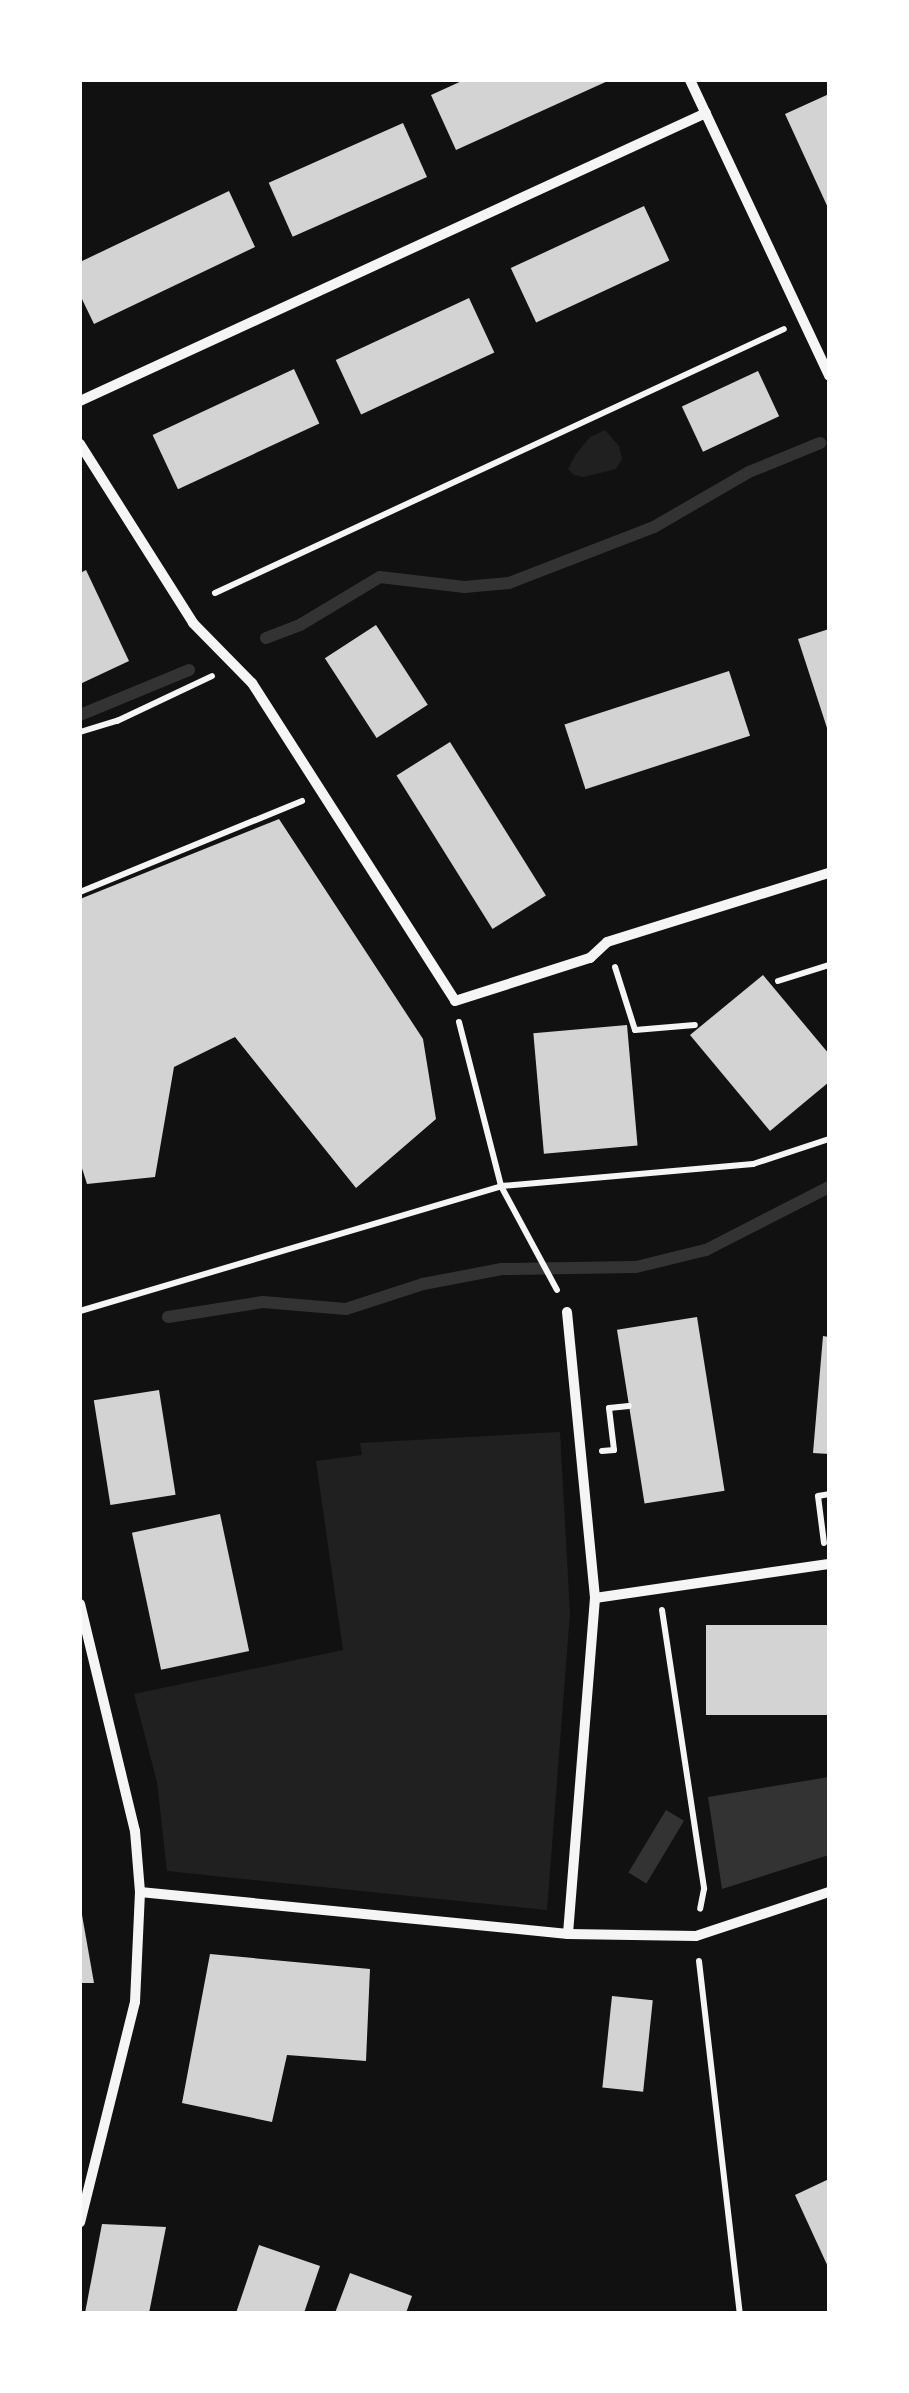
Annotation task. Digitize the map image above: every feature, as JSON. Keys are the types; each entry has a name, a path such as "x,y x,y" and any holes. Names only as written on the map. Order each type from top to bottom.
{"street":[{"path":"690,80 829,376"},
{"path":"80,401 706,113"},
{"path":"80,444 194,624 252,683 455,1001 590,958 607,942 829,873"},
{"path":"567,1312 595,1598 568,1934"},
{"path":"595,1598 828,1564"},
{"path":"80,1604 135,1831 140,1892 135,2002 80,2222"},
{"path":"140,1892 568,1934 696,1936 829,1892"}],"path":[{"path":"216,593 803,320"},
{"path":"80,732 117,721 216,674"},
{"path":"80,892 322,792"},
{"path":"778,981 829,964"},
{"path":"618,975 636,1030 694,1024"},
{"path":"455,1001 501,1186 562,1300"},
{"path":"80,1310 501,1186 754,1164 829,1140"},
{"path":"828,1564 818,1496 829,1494"}],"shaded area":[{"path":"605,430 619,446 622,459 616,469 583,477 574,475 568,469 576,454 590,437"},
{"path":"560,1432 570,1613 547,1910 167,1871 157,1782 134,1694 343,1650 316,1461 362,1455 360,1443"},
{"path":"829,1777 829,1855 722,1889 708,1797"},
{"path":"666,1810 684,1821 646,1883 628,1873"}],"building":[{"path":"464,80 610,80 456,150 431,95"},
{"path":"829,94 829,210 785,114"},
{"path":"403,123 427,177 293,237 269,183"},
{"path":"229,191 255,247 94,324 80,295 80,262"},
{"path":"644,206 669,260 536,323 511,268"},
{"path":"469,298 494,352 361,415 336,360"},
{"path":"294,369 319,423 178,489 153,435"},
{"path":"758,371 779,416 703,452 682,406"},
{"path":"86,570 129,661 80,684 80,573"},
{"path":"376,625 428,705 377,738 325,658"},
{"path":"829,629 829,731 828,731 798,639"},
{"path":"729,671 750,736 585,789 564,724"},
{"path":"450,742 546,895 492,929 397,775"},
{"path":"279,819 423,1039 436,1119 356,1188 235,1037 174,1067 155,1177 87,1184 80,1162 80,899"},
{"path":"763,975 829,1054 829,1082 770,1131 690,1035"},
{"path":"627,1025 638,1146 544,1154 533,1033"},
{"path":"697,1317 725,1491 645,1504 617,1330"},
{"path":"823,1336 829,1337 829,1454 813,1453"},
{"path":"159,1390 176,1495 110,1505 94,1400"},
{"path":"220,1514 249,1651 161,1670 132,1533"},
{"path":"706,1625 829,1625 829,1715 706,1715"},
{"path":"82,1915 94,1983 80,1983"},
{"path":"210,1954 370,1969 366,2061 287,2055 272,2122 182,2103"},
{"path":"612,1996 653,2000 643,2092 602,2087"},
{"path":"829,2179 829,2269 795,2195"},
{"path":"102,2224 166,2227 149,2313 85,2313"},
{"path":"259,2245 320,2266 304,2313 236,2313"},
{"path":"350,2273 412,2296 406,2313 335,2313"}],"waterway":[{"path":"266,638 300,625 380,577 464,587 509,583 654,527 749,472 820,443"},
{"path":"80,715 189,670"},
{"path":"168,1317 263,1302 346,1309 423,1284 502,1269 636,1267 706,1250 829,1187"}]}
